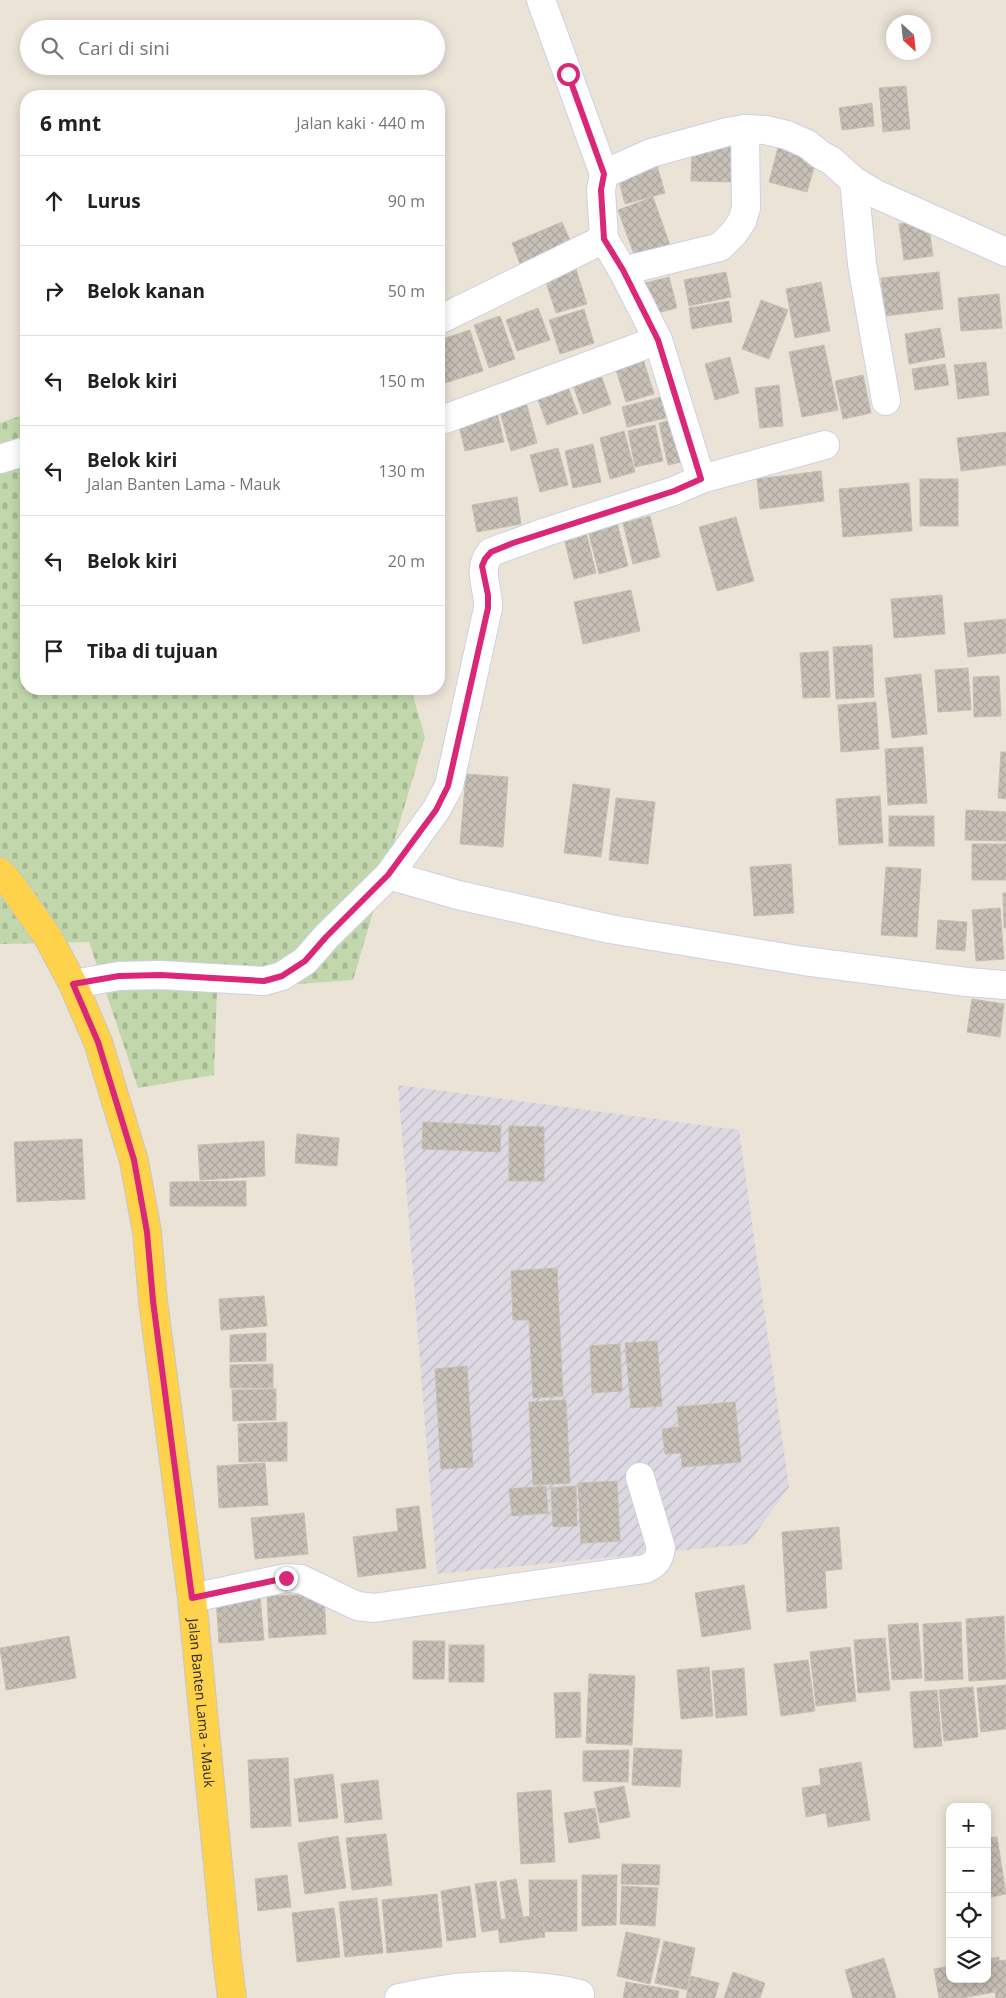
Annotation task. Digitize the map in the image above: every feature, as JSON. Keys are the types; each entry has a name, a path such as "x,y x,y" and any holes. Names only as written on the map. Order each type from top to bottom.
{"main road":[{"name":"Jalan Banten Lama - Mauk","path":"0,872 48,937 73,984 98,1042 136,1170 147,1232 153,1301 192,1598 226,1958 232,1998"}],"street":[{"path":"541,0 604,174 601,190 604,239 623,270 658,340 701,479"},
{"path":"604,174 651,153 727,132 745,129 765,130 787,135 807,144 832,161 854,181 885,198 1006,252"},
{"path":"623,270 720,247 734,233 742,222 746,208 745,129"},
{"path":"854,181 863,271 886,401"},
{"path":"445,317 604,239"},
{"path":"445,419 658,340"},
{"path":"73,984 119,976 161,975 264,981 275,979 305,961 326,937 388,875 436,810 448,786 488,608 488,595 482,566 491,552 513,543 674,491 701,479 824,445"},
{"path":"0,460 20,453"},
{"path":"388,875 458,895 610,929 804,960 967,982 1006,985"},
{"path":"192,1598 286,1578 301,1579 357,1606 374,1608 645,1569 653,1566 659,1560 660,1548 640,1477"},
{"path":"398,1998 530,1986 560,1989 580,1994"}],"shaded area":[{"path":"398,1085 739,1130 789,1487 748,1544 437,1574"}],"green space":[{"path":"20,416 20,695 413,695 425,737 353,980 217,990 214,1075 138,1088 89,942 0,944 0,423"}],"building":[{"path":"906,86 910,129 883,132 879,88"},
{"path":"872,103 874,126 842,130 839,108"},
{"path":"692,146 733,147 732,182 691,181"},
{"path":"778,147 817,157 807,192 769,182"},
{"path":"656,162 665,193 625,204 617,173"},
{"path":"653,197 671,248 636,260 618,210"},
{"path":"928,220 933,256 904,260 899,224"},
{"path":"562,222 573,247 522,269 512,243"},
{"path":"575,266 587,304 556,313 544,276"},
{"path":"726,272 731,297 689,306 684,280"},
{"path":"939,272 943,309 885,316 881,278"},
{"path":"669,277 677,308 648,315 641,284"},
{"path":"821,282 830,331 795,338 786,289"},
{"path":"999,294 1002,328 961,331 958,298"},
{"path":"761,300 788,310 769,359 742,349"},
{"path":"729,301 732,322 692,329 689,308"},
{"path":"538,308 550,340 517,351 506,320"},
{"path":"584,309 594,343 560,354 549,320"},
{"path":"500,316 515,359 489,368 474,325"},
{"path":"940,328 945,357 909,364 905,334"},
{"path":"470,330 483,371 445,383 445,338"},
{"path":"824,345 838,410 802,417 789,352"},
{"path":"641,352 654,394 626,402 613,360"},
{"path":"730,357 739,393 715,400 705,364"},
{"path":"986,362 989,395 958,399 954,365"},
{"path":"945,364 949,385 915,390 912,369"},
{"path":"599,369 611,404 583,414 571,379"},
{"path":"863,375 871,413 843,419 835,381"},
{"path":"567,384 578,414 547,425 536,394"},
{"path":"779,385 783,426 760,428 755,388"},
{"path":"674,394 678,415 627,427 622,407"},
{"path":"525,398 537,443 511,451 498,405"},
{"path":"496,408 504,442 465,451 457,417"},
{"path":"680,418 690,460 668,465 659,423"},
{"path":"655,425 663,461 635,467 628,431"},
{"path":"624,431 635,472 610,479 600,438"},
{"path":"1006,432 1006,465 961,471 957,438"},
{"path":"593,444 601,482 573,488 565,451"},
{"path":"558,448 568,485 540,492 530,455"},
{"path":"821,471 824,501 760,509 757,479"},
{"path":"920,479 958,479 958,526 920,526"},
{"path":"909,483 912,531 843,537 839,489"},
{"path":"517,497 521,524 477,532 472,505"},
{"path":"650,516 660,557 633,564 623,523"},
{"path":"736,517 754,581 717,591 699,527"},
{"path":"617,523 628,566 599,574 588,530"},
{"path":"586,532 596,573 574,579 564,538"},
{"path":"631,590 640,631 583,644 574,602"},
{"path":"942,595 945,634 894,638 891,599"},
{"path":"1006,619 1006,653 968,657 964,623"},
{"path":"872,645 874,697 836,699 833,647"},
{"path":"828,651 830,697 803,698 800,653"},
{"path":"968,668 971,710 938,712 935,670"},
{"path":"921,674 927,734 892,738 885,678"},
{"path":"999,676 1001,716 974,717 973,677"},
{"path":"876,702 879,749 841,752 838,705"},
{"path":"923,747 927,803 888,805 885,749"},
{"path":"1001,752 1006,752 1006,799 998,798"},
{"path":"466,774 508,777 503,847 460,844"},
{"path":"573,784 610,789 601,857 564,853"},
{"path":"880,796 883,843 839,845 836,799"},
{"path":"616,798 655,802 648,864 609,860"},
{"path":"966,810 1006,812 1006,841 965,840"},
{"path":"889,816 934,816 934,846 889,846"},
{"path":"972,844 1006,844 1006,880 972,880"},
{"path":"791,864 794,913 754,916 750,867"},
{"path":"886,867 921,869 917,937 881,935"},
{"path":"1003,893 1006,893 1006,928 1004,928"},
{"path":"1000,908 1004,959 976,961 972,910"},
{"path":"938,920 967,922 965,951 936,949"},
{"path":"972,999 1004,1004 1000,1037 967,1032"},
{"path":"423,1122 501,1126 500,1152 422,1149"},
{"path":"509,1126 544,1127 544,1181 509,1181"},
{"path":"297,1134 339,1138 337,1166 295,1163"},
{"path":"82,1139 85,1199 17,1202 14,1142"},
{"path":"264,1141 265,1176 200,1180 198,1145"},
{"path":"246,1181 246,1206 170,1206 170,1182"},
{"path":"557,1268 563,1396 533,1398 529,1320 513,1320 511,1271"},
{"path":"264,1296 267,1326 221,1330 219,1299"},
{"path":"266,1333 266,1361 230,1362 230,1335"},
{"path":"657,1341 662,1406 631,1408 625,1343"},
{"path":"620,1344 622,1391 592,1393 590,1346"},
{"path":"273,1364 273,1388 230,1388 230,1365"},
{"path":"467,1366 473,1467 441,1469 435,1369"},
{"path":"276,1389 276,1420 233,1421 232,1390"},
{"path":"566,1400 570,1483 533,1485 529,1402"},
{"path":"735,1402 741,1462 682,1467 681,1453 665,1454 662,1429 679,1427 677,1407"},
{"path":"287,1422 287,1461 239,1462 238,1424"},
{"path":"265,1463 268,1505 219,1508 217,1466"},
{"path":"617,1481 620,1541 581,1543 578,1483"},
{"path":"546,1486 548,1513 512,1516 509,1489"},
{"path":"576,1486 577,1526 553,1527 551,1488"},
{"path":"419,1506 426,1568 358,1577 353,1537 398,1531 396,1509"},
{"path":"304,1513 308,1554 255,1559 251,1518"},
{"path":"839,1527 842,1569 825,1571 827,1608 787,1612 782,1532"},
{"path":"744,1585 751,1629 702,1637 695,1593"},
{"path":"324,1594 326,1634 269,1638 267,1596"},
{"path":"260,1596 264,1640 219,1643 216,1599"},
{"path":"1004,1616 1006,1679 969,1681 966,1619"},
{"path":"961,1622 963,1679 925,1681 923,1624"},
{"path":"918,1623 922,1678 892,1680 888,1625"},
{"path":"69,1636 76,1678 6,1690 0,1648"},
{"path":"885,1638 890,1690 858,1693 854,1640"},
{"path":"413,1641 445,1641 444,1679 413,1679"},
{"path":"449,1645 484,1645 484,1682 449,1682"},
{"path":"850,1647 856,1701 816,1706 810,1652"},
{"path":"808,1660 815,1711 781,1716 774,1664"},
{"path":"709,1667 713,1716 681,1719 677,1670"},
{"path":"744,1668 747,1715 716,1718 712,1671"},
{"path":"589,1674 635,1676 632,1745 586,1743"},
{"path":"1006,1685 1006,1729 981,1732 977,1688"},
{"path":"973,1687 978,1737 944,1741 939,1690"},
{"path":"937,1690 942,1746 914,1748 910,1692"},
{"path":"580,1692 581,1737 556,1738 554,1693"},
{"path":"634,1748 682,1750 680,1787 632,1785"},
{"path":"629,1750 628,1782 583,1781 583,1751"},
{"path":"288,1758 291,1826 251,1828 248,1760"},
{"path":"861,1762 870,1820 828,1827 826,1813 806,1817 802,1788 821,1785 819,1769"},
{"path":"333,1774 338,1818 299,1822 294,1779"},
{"path":"378,1780 382,1819 345,1823 341,1784"},
{"path":"624,1786 630,1817 600,1823 594,1792"},
{"path":"551,1790 555,1862 521,1864 517,1793"},
{"path":"595,1808 600,1838 569,1843 564,1813"},
{"path":"386,1834 392,1885 352,1890 346,1838"},
{"path":"338,1836 346,1888 305,1894 298,1843"},
{"path":"997,1837 1006,1894 991,1897 991,1848 991,1838"},
{"path":"622,1864 660,1865 659,1885 621,1884"},
{"path":"287,1875 291,1907 258,1911 255,1879"},
{"path":"582,1875 617,1875 616,1925 582,1926"},
{"path":"516,1879 525,1928 508,1931 500,1882"},
{"path":"529,1880 577,1880 577,1931 530,1932"},
{"path":"496,1881 502,1929 482,1932 475,1884"},
{"path":"470,1886 476,1937 447,1941 441,1891"},
{"path":"622,1886 658,1888 655,1926 620,1924"},
{"path":"437,1894 442,1947 387,1953 382,1900"},
{"path":"377,1898 383,1953 345,1957 339,1902"},
{"path":"334,1908 340,1957 297,1962 292,1913"},
{"path":"542,1915 545,1937 500,1943 497,1920"},
{"path":"626,1932 660,1939 650,1984 617,1976"},
{"path":"664,1941 695,1948 687,1990 655,1983"},
{"path":"999,1957 999,1961 1006,1960 1006,1998 996,1998 995,1992 962,1998 939,1998 934,1969 946,1967 946,1983 991,1983 991,1958"},
{"path":"884,1958 896,1998 853,1998 845,1970"},
{"path":"733,1972 765,1983 760,1998 724,1998"},
{"path":"691,1976 719,1983 715,1998 686,1998"},
{"path":"626,1982 679,1991 678,1998 623,1998"}],"route":[{"path":"286,1578 192,1598 153,1301 147,1232 134,1160 98,1042 73,984 119,976 161,975 264,981 282,976 305,961 326,937 388,875 436,810 448,786 488,608 488,595 482,566 485,559 491,552 513,543 674,491 701,479 658,340 623,270 604,239 601,190 604,174 568,74"}]}
